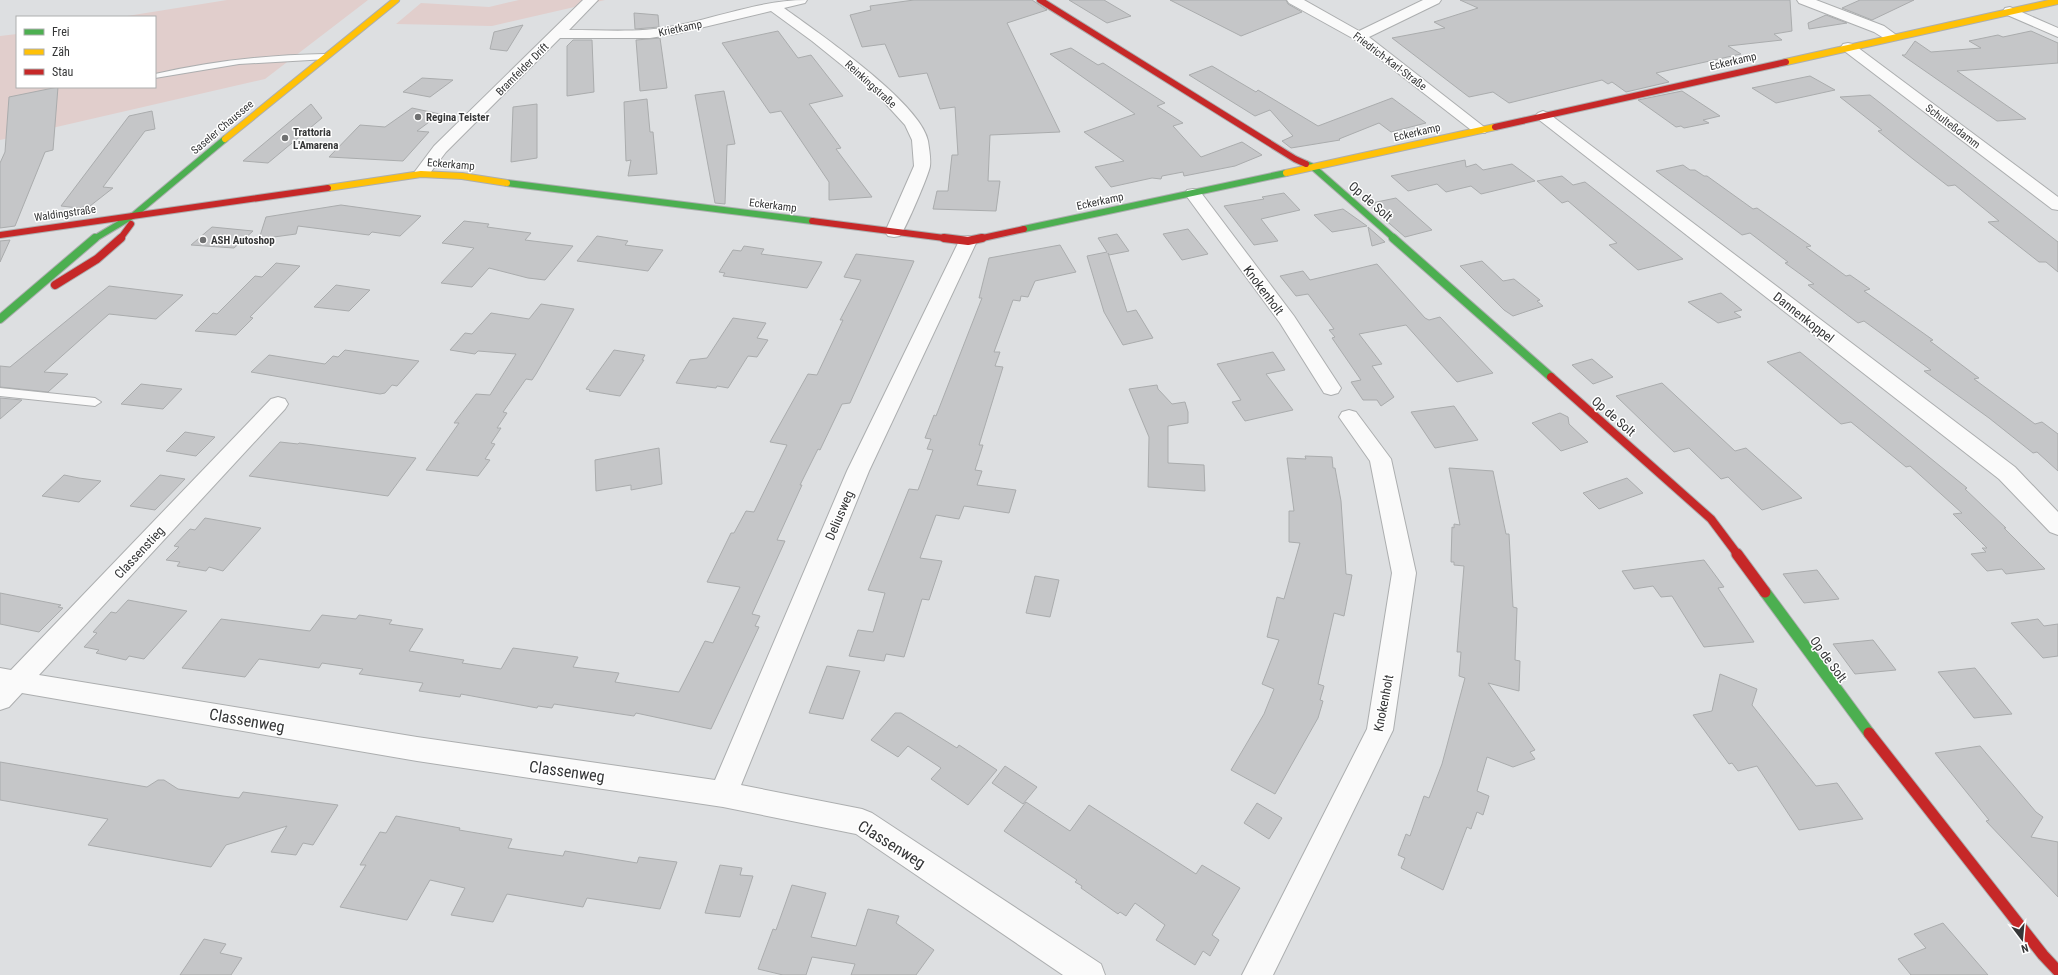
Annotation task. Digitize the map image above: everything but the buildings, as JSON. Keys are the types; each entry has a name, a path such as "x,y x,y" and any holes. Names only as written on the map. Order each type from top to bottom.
{"street":[{"name":"Saseler Chaussee","path":"3,317 95,238 134,215 324,57 396,0"},
{"name":"Bramfelder Drift","path":"421,174 440,149 591,0"},
{"name":"Krietkamp","path":"557,34 650,34 675,30 800,0"},
{"name":"Op de Solt","path":"1040,0 1295,159 1313,167 1711,519 1858,719 2043,955 2058,971"},
{"name":"Friedrich-Karl-Straße","path":"1294,0 1359,36 1480,130"},
{"path":"1359,36 1434,0"},
{"path":"1804,0 1879,29 1892,37"},
{"name":"Eckerkamp","path":"134,215 421,174 462,176 496,182 968,241 1193,194 2058,0"},
{"name":"Reinkingstraße","path":"773,6 817,38 879,88 912,123 920,140 922,166 894,232"},
{"path":"2010,11 2058,33"},
{"name":"Schulteßdamm","path":"1848,47 2058,205"},
{"name":"Dannenkoppel","path":"1543,116 2007,473 2058,526"},
{"name":"Knokenholt","path":"1193,194 1287,320 1331,388"},
{"name":"Saseler Chaussee","path":"3,317 90,263 128,232 134,215"},
{"name":"Waldingstraße","path":"0,235 134,215"},
{"name":"Deliusweg","path":"723,794 858,471 968,241"},
{"name":"Classenstieg","path":"5,687 278,404"},
{"name":"Knokenholt","path":"1257,975 1380,730 1404,573 1380,459 1350,417"},
{"name":"Classenweg","path":"5,687 723,794 862,822 1090,975"}],"lane":[{"path":"156,76 196,67 260,59 288,56 324,57"},
{"path":"0,392 95,402"}],"shaded area":[{"path":"227,0 368,0 265,79 0,140 0,36 16,34 16,88 156,88 156,16 127,16"},
{"path":"519,0 605,0 492,26 396,24 421,3 489,7"}],"traffic: fast":[{"path":"0,319 95,238 134,215 225,139"},
{"path":"1306,164 1313,167 1551,377"},
{"path":"1024,229 1286,173"},
{"path":"507,183 812,221"},
{"path":"1765,592 1869,733"}],"traffic: slow":[{"path":"225,139 347,38 396,0"},
{"path":"1786,62 2058,1"},
{"path":"1286,173 1495,127"},
{"path":"328,188 421,174 462,176 507,183"}],"traffic: jam":[{"path":"1040,0 1295,159 1306,164"},
{"path":"1495,127 1786,62"},
{"path":"0,235 328,188"},
{"path":"812,221 968,241 1024,229"},
{"path":"55,285 87,266 107,251 116,243 131,224"},
{"path":"1551,377 1711,519 1765,592"},
{"path":"1869,733 2043,955 2058,971"}],"place":[{"name":"Regina Teister","path":"418,117"},
{"name":"Trattoria L'Amarena","path":"285,138"},
{"name":"ASH Autoshop","path":"203,240"}]}
